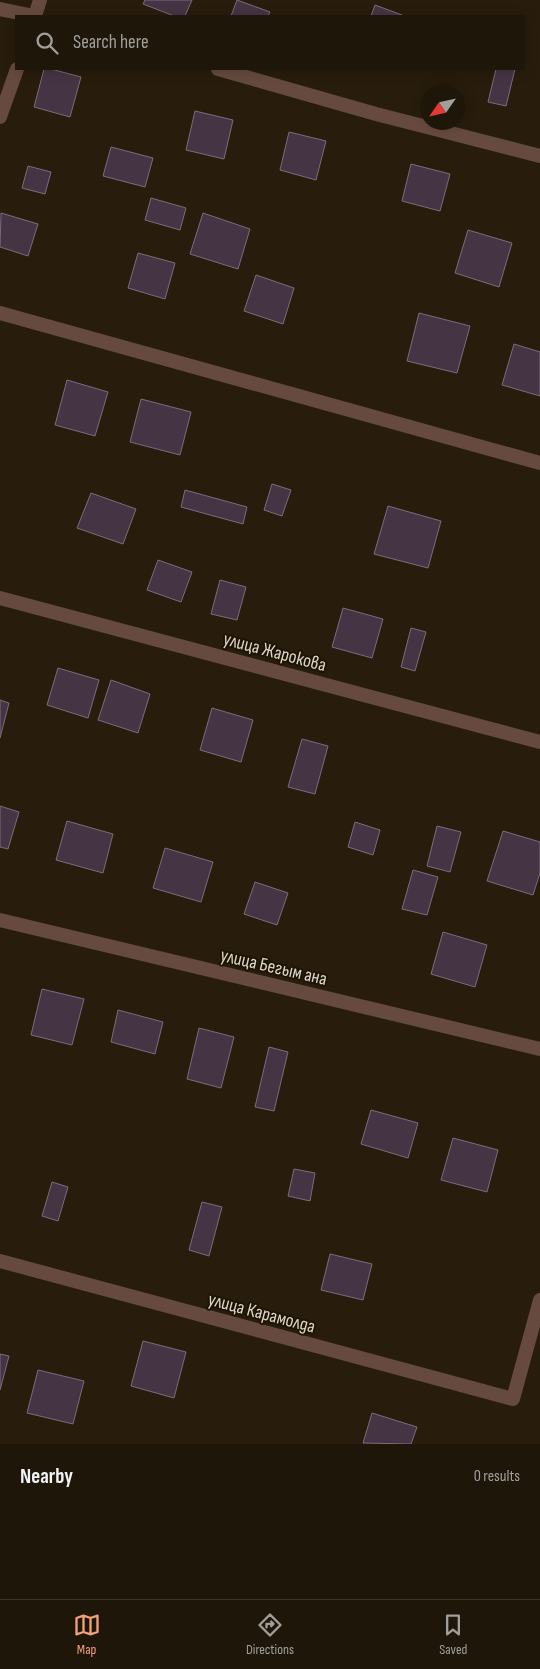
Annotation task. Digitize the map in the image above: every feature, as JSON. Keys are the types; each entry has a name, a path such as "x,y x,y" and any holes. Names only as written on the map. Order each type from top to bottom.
{"street":[{"path":"34,15 40,0"},
{"path":"0,9 29,15"},
{"path":"0,117 17,70"},
{"path":"222,70 376,114 540,156"},
{"path":"0,313 540,463"},
{"name":"улица Жарокова","path":"0,598 540,742"},
{"name":"улица Бегым ана","path":"0,920 540,1049"},
{"name":"улица Карамолда","path":"0,1261 513,1399 540,1300"}],"building":[{"path":"145,0 192,0 185,15 171,15 143,4"},
{"path":"237,0 270,12 268,15 231,15"},
{"path":"375,5 402,15 371,15"},
{"path":"44,70 55,70 81,77 70,117 34,107"},
{"path":"496,70 515,70 506,106 488,102"},
{"path":"195,111 233,120 224,159 186,150"},
{"path":"289,132 326,141 316,180 280,170"},
{"path":"111,147 153,158 145,187 103,176"},
{"path":"411,164 450,174 440,211 402,201"},
{"path":"28,166 51,172 45,194 22,188"},
{"path":"151,198 186,208 180,230 145,220"},
{"path":"1,213 38,224 28,256 0,247"},
{"path":"203,213 250,229 238,269 190,254"},
{"path":"468,230 512,243 499,287 455,273"},
{"path":"138,253 175,263 165,299 128,288"},
{"path":"256,275 294,288 283,324 244,311"},
{"path":"419,313 470,326 457,373 407,361"},
{"path":"514,344 540,352 540,396 502,385"},
{"path":"67,380 108,392 95,436 55,425"},
{"path":"141,399 191,412 180,455 130,442"},
{"path":"272,484 291,490 282,516 264,510"},
{"path":"185,490 247,507 243,524 181,507"},
{"path":"91,493 136,509 123,544 77,528"},
{"path":"388,506 441,521 428,568 374,554"},
{"path":"158,560 192,572 181,602 147,590"},
{"path":"220,580 246,587 237,620 211,614"},
{"path":"343,608 383,619 372,658 332,647"},
{"path":"411,628 426,632 415,671 401,667"},
{"path":"58,668 99,680 88,718 47,705"},
{"path":"111,680 150,694 138,733 98,720"},
{"path":"0,700 9,703 0,738"},
{"path":"212,708 253,720 241,762 200,750"},
{"path":"302,739 328,746 315,794 288,787"},
{"path":"0,806 19,812 8,849 0,847"},
{"path":"67,821 113,834 103,873 56,860"},
{"path":"355,822 380,830 373,855 348,847"},
{"path":"437,826 461,832 450,872 427,866"},
{"path":"503,831 540,842 540,873 533,895 487,881"},
{"path":"165,848 213,862 201,902 153,888"},
{"path":"413,870 438,877 427,915 402,909"},
{"path":"255,882 288,893 277,925 244,914"},
{"path":"443,932 487,945 475,987 431,974"},
{"path":"42,989 84,999 72,1045 31,1035"},
{"path":"118,1010 163,1022 155,1054 111,1042"},
{"path":"199,1028 234,1037 221,1088 187,1079"},
{"path":"269,1047 288,1052 274,1111 255,1107"},
{"path":"371,1110 418,1123 408,1158 361,1144"},
{"path":"453,1138 498,1150 487,1192 441,1180"},
{"path":"294,1169 315,1173 310,1201 288,1196"},
{"path":"52,1182 68,1187 58,1221 42,1216"},
{"path":"202,1202 222,1207 209,1256 189,1250"},
{"path":"330,1254 372,1264 363,1300 321,1290"},
{"path":"143,1341 186,1352 174,1398 131,1386"},
{"path":"0,1354 9,1356 0,1390"},
{"path":"38,1370 84,1381 73,1424 27,1413"},
{"path":"372,1413 417,1427 411,1444 363,1443"}]}
